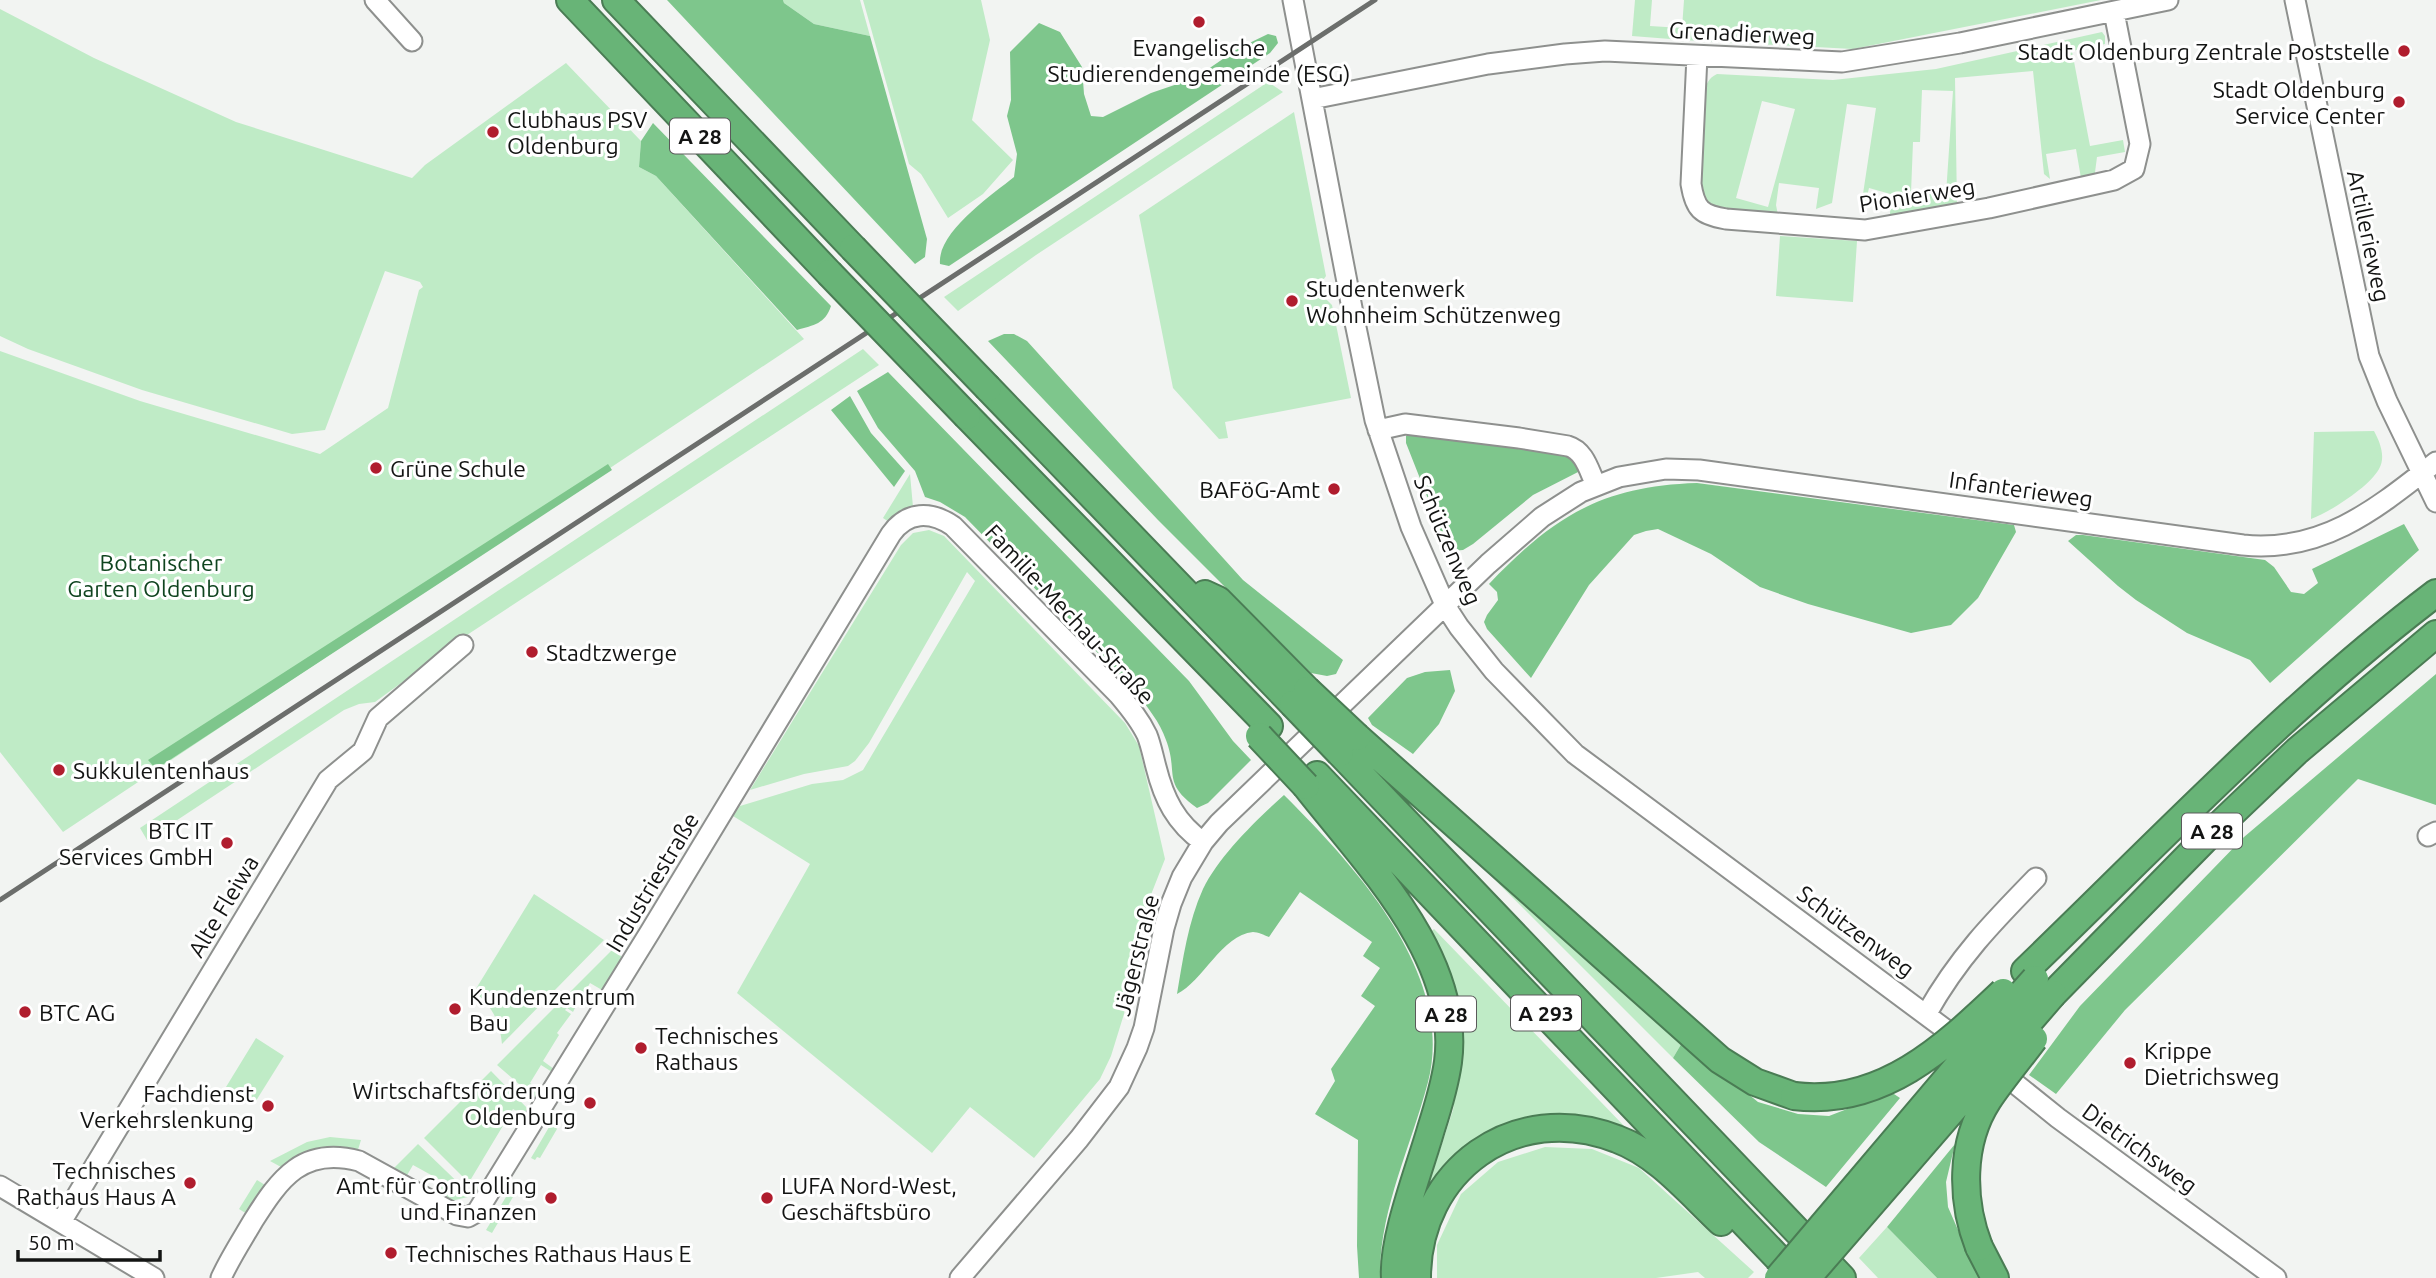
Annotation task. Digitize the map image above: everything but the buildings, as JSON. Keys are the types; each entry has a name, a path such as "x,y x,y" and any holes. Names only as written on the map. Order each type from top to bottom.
{"highway":[{"name":"A 28","path":"570,0 829,273 1242,698 1264,731 1312,781 1404,911 1430,959 1444,1003 1448,1060 1439,1103 1402,1229 1395,1278"},
{"name":"A 28","path":"616,0 1172,578 1218,600 1300,697 1349,745 1720,1060 1755,1083 1794,1096 1816,1099 1839,1097 1868,1089 1895,1077 1945,1044 2044,987 2100,947 2211,832 2288,760 2436,634"},
{"name":"A 28","path":"1807,1278 2044,987 2132,869 2279,723 2436,593"},
{"name":"A 293","path":"1349,745 1842,1278"},
{"name":"A 293","path":"1312,781 1776,1266"},
{"name":"A 28","path":"1995,1278 1973,1232 1965,1169 1974,1132 1987,1102 2044,987"},
{"path":"1776,1266 1968,1054 2044,987"},
{"name":"A 293","path":"1417,1278 1418,1248 1427,1219 1441,1193 1461,1168 1484,1149 1517,1132 1552,1127 1588,1129 1620,1140 1647,1156 1733,1234 1797,1278"}],"street":[{"path":"375,0 412,41"},
{"name":"Schützenweg","path":"1293,0 1359,345 1378,430 1411,527 1446,607 1494,671 1575,754 1927,1013 1977,1053"},
{"name":"Grenadierweg","path":"1312,99 1488,64 1605,51 1842,62 1960,43 2168,0"},
{"name":"Artillerieweg","path":"2295,0 2369,356 2380,387 2429,468 2436,502"},
{"name":"Pionierweg","path":"1697,56 1691,184 1693,199 1698,207 1706,215 1726,219 1865,230 1989,208 2114,180 2134,169 2140,144 2114,12"},
{"path":"1378,430 1405,424 1576,448 1596,485"},
{"name":"Infanterieweg","path":"1446,607 1489,564 1560,504 1596,485 1643,472 1666,469 1699,470 2262,547 2303,542 2341,528 2429,468"},
{"name":"Familie-Mechau-Straße","path":"917,515 934,516 953,526 1128,705 1148,738 1169,808 1186,830 1203,842"},
{"name":"Industriestraße","path":"221,1278 272,1190 287,1174 309,1161 344,1157 359,1161 457,1215 468,1217 477,1212 646,940 891,534 902,522 917,515"},
{"name":"Jägerstraße","path":"960,1278 1086,1130 1119,1087 1144,1028 1171,904 1182,877 1203,842 1239,802 1446,607"},
{"name":"Alte Fleiwa","path":"61,1222 328,780 363,751 378,718 463,645"},
{"name":"Schützenweg","path":"1927,1013 1957,964 2036,878"},
{"name":"Dietrichsweg","path":"1977,1053 2058,1118 2276,1278"},
{"path":"0,1186 154,1278"}],"green space":[{"path":"667,0 783,0 814,24 870,36 927,239 925,257 915,264"},
{"path":"783,0 860,0 870,36 814,24"},
{"path":"863,0 981,0 990,40 972,120 1013,160 983,194 948,218 921,174 909,164"},
{"path":"1635,0 1652,0 1650,26 1682,28 1684,0 2101,0 1853,49 1632,36"},
{"name":"Botanischer Garten Oldenburg","path":"0,9 94,58 236,122 412,178 425,165 566,63 641,141 639,167 656,176 804,339 63,832 0,752 0,351 140,401 320,454 388,408 419,290 423,287 420,282 385,271 325,430 292,434 142,390 28,349 0,336"},
{"path":"1039,23 1060,32 1082,67 1084,94 1091,116 1103,117 1151,93 1195,78 1239,48 1268,34 1276,36 1278,43 1270,53 949,266 940,264 941,252 956,227 1014,177 1017,154 1007,116 1011,100 1010,52"},
{"path":"2102,32 2105,44 2072,51 2090,146 2123,140 2125,152 2097,157 2094,180 2082,184 2076,149 2046,154 2050,179 2044,174 2033,71 1955,78 1957,207 1890,219 1894,195 1869,188 1865,205 1861,207 1876,108 1847,104 1832,203 1816,209 1819,188 1779,183 1776,205 1778,215 1716,210 1707,203 1701,192 1703,94 1708,82 1717,74 1833,80 1936,69","holes":["1922,90 1953,91 1946,194 1911,193 1913,142 1920,142","1762,101 1795,109 1768,207 1736,198"]},
{"path":"1268,82 1283,92 1036,255 958,311 944,297"},
{"path":"1294,112 1326,276 1321,283 1313,285 1316,298 1323,296 1332,305 1351,398 1225,422 1228,438 1219,439 1173,388 1139,215"},
{"path":"653,123 831,306 826,317 814,325 797,330 656,176 639,167 641,141"},
{"path":"1780,236 1857,241 1853,302 1776,296"},
{"path":"1004,334 1014,334 1027,341 1243,580 1343,660 1336,674 1327,676 1311,673 1158,520 988,341"},
{"path":"863,349 879,365 470,633 375,702 344,710 147,840 140,828"},
{"path":"888,372 1189,681 1233,741 1251,760 1208,803 1197,808 1179,791 1163,733 1136,692 965,517 940,502 925,497 915,471 878,428 857,391"},
{"path":"850,396 871,433 905,471 894,487 831,410"},
{"path":"2374,431 2382,455 2381,464 2374,476 2348,498 2311,519 2314,432"},
{"path":"1410,434 1567,455 1577,461 1582,470 1533,495 1473,544 1463,550 1452,551 1447,547 1406,443 1406,436"},
{"path":"608,464 612,470 156,769 148,760"},
{"path":"910,474 913,507 889,522 883,518"},
{"path":"1697,483 2014,525 2016,532 1978,598 1951,625 1911,633 1808,604 1760,587 1711,554 1658,529 1646,531 1634,535 1589,585 1531,678 1487,629 1484,622 1498,600 1497,592 1489,584 1536,540 1582,509 1634,490"},
{"path":"2404,524 2419,550 2270,683 2250,660 2187,633 2136,600 2068,541 2076,535 2083,535 2265,560 2274,567 2291,592 2304,594 2318,583 2312,569"},
{"path":"929,530 944,536 1125,723 1139,746 1165,859 1143,915 1124,1014 1111,1056 1100,1079 1034,1158 970,1107 932,1153 737,993 810,864 733,816 740,806 812,784 843,780 863,770 975,581 967,572 869,743 855,761 848,766 804,774 750,790 901,545 913,533"},
{"path":"1450,670 1455,691 1439,724 1413,754 1372,725 1368,718 1407,678 1425,672"},
{"path":"2436,674 2436,805 2358,779 2125,1010 2056,1094 2029,1075 2080,1006 2244,837"},
{"path":"1284,795 1340,854 1393,924 1413,962 1427,1001 1433,1042 1428,1082 1390,1203 1381,1253 1380,1278 1359,1278 1358,1140 1315,1114 1335,1081 1331,1069 1375,1006 1361,996 1380,968 1363,956 1372,942 1300,892 1269,937 1253,932 1232,941 1195,980 1177,994 1190,927 1203,889 1228,851"},
{"path":"1437,822 1683,1041 1673,1058"},
{"path":"534,894 604,940 502,1044 494,1015 474,992"},
{"path":"1434,929 1627,1129 1624,1132 1585,1117 1543,1117 1420,1211 1453,1110 1462,1052 1457,994 1429,933"},
{"path":"613,949 622,957 602,990 590,983 578,1004 572,1000 576,1006 573,1012 567,1008 565,1010 571,1014 557,1033 559,1035 543,1061 554,1069 552,1072 541,1065 530,1083 541,1090 536,1099 497,1065"},
{"path":"256,1038 284,1056 254,1104 226,1087"},
{"path":"1683,1041 1758,1102 1798,1114 1829,1116 1891,1092 1900,1098 1826,1187 1759,1142 1673,1058"},
{"path":"491,1071 529,1110 525,1116 513,1109 471,1179 483,1187 478,1192 424,1138"},
{"path":"552,1122 557,1129 540,1158 531,1158"},
{"path":"330,1137 361,1140 357,1153 309,1155 281,1167 270,1161 307,1142"},
{"path":"418,1144 472,1196 451,1201 435,1193 442,1181 413,1165 406,1177 393,1169"},
{"path":"1955,1144 1946,1182 1948,1207 1979,1278 1937,1278 1887,1227"},
{"path":"1545,1147 1592,1149 1639,1168 1754,1272 1748,1278 1705,1278 1698,1272 1656,1278 1437,1278 1437,1245 1461,1194 1498,1162"},
{"path":"257,1180 265,1185 247,1214 239,1209"},
{"path":"515,1182 520,1185 492,1233 486,1230"},
{"path":"1887,1227 1937,1278 1878,1278 1859,1258"}],"railway":[{"path":"0,900 1375,0"}],"place":[{"name":"Evangelische Studierendengemeinde (ESG)","path":"1199,22"},
{"name":"Stadt Oldenburg Zentrale Poststelle","path":"2404,51"},
{"name":"Stadt Oldenburg Service Center","path":"2399,102"},
{"name":"Clubhaus PSV Oldenburg","path":"493,132"},
{"name":"Studentenwerk Wohnheim Schützenweg","path":"1292,301"},
{"name":"Grüne Schule","path":"376,468"},
{"name":"BAFöG-Amt","path":"1334,489"},
{"name":"Stadtzwerge","path":"532,652"},
{"name":"Sukkulentenhaus","path":"59,770"},
{"name":"BTC IT Services GmbH","path":"227,843"},
{"name":"Kundenzentrum Bau","path":"455,1009"},
{"name":"BTC AG","path":"25,1012"},
{"name":"Technisches Rathaus","path":"641,1048"},
{"name":"Krippe Dietrichsweg","path":"2130,1063"},
{"name":"Wirtschaftsförderung Oldenburg","path":"590,1103"},
{"name":"Fachdienst Verkehrslenkung","path":"268,1106"},
{"name":"Technisches Rathaus Haus A","path":"190,1183"},
{"name":"Amt für Controlling und Finanzen","path":"551,1198"},
{"name":"LUFA Nord-West, Geschäftsbüro","path":"767,1198"},
{"name":"Technisches Rathaus Haus E","path":"391,1253"}]}
